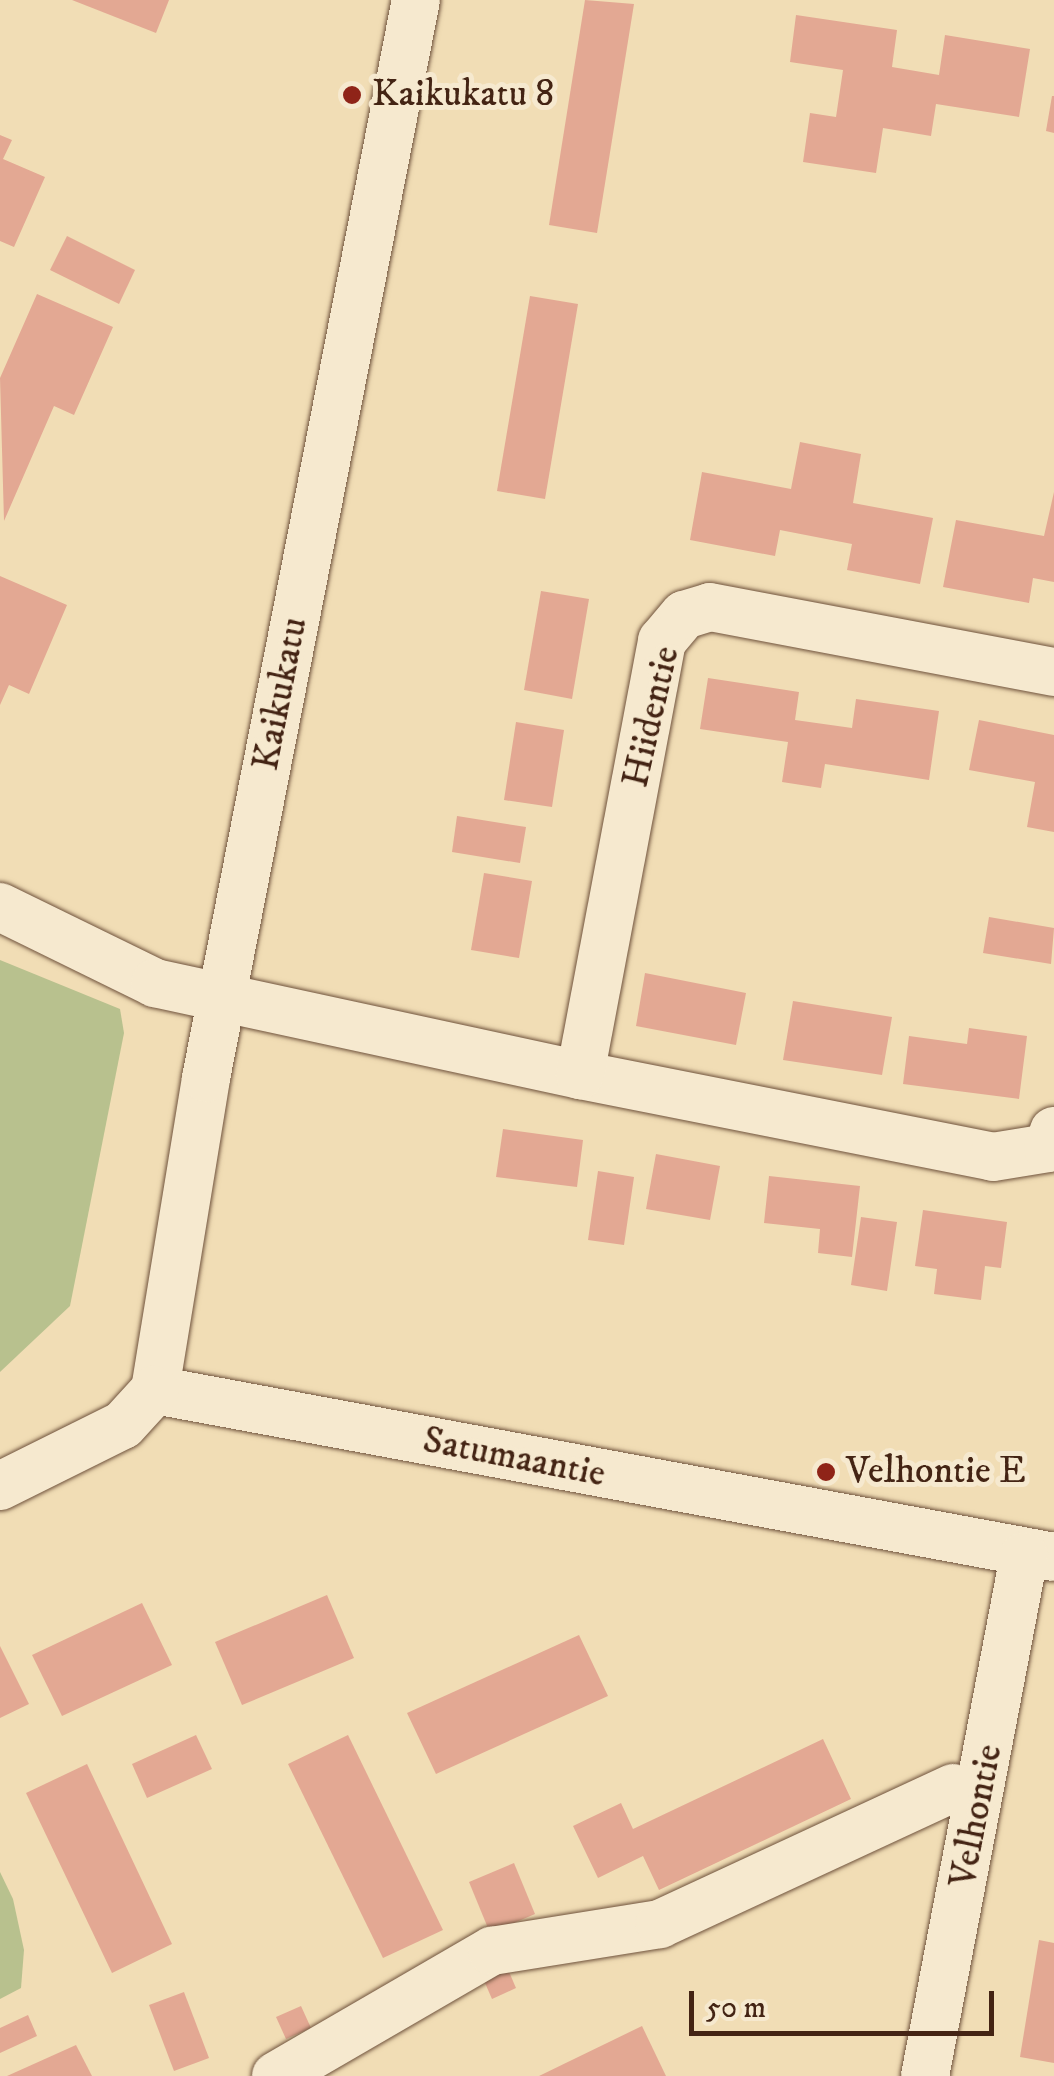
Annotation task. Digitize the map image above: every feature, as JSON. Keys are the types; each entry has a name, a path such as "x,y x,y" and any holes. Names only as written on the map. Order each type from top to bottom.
{"street":[{"name":"Kaikukatu","path":"155,1390 222,998 416,0"},
{"name":"Hiidentie","path":"580,1075 662,641 684,616 710,607 1054,672"},
{"path":"0,907 155,983 222,998 580,1075 993,1156 1051,1140"},
{"path":"0,1486 123,1425 155,1390"},
{"name":"Satumaantie","path":"155,1390 1039,1556"},
{"name":"Velhontie","path":"925,2076 1039,1556"},
{"path":"276,2076 492,1951 660,1924 953,1788"}],"green space":[{"path":"0,960 120,1009 124,1033 70,1306 0,1372"},
{"path":"0,1872 13,1899 24,1950 21,1988 0,1999"}],"building":[{"path":"72,0 169,0 156,33"},
{"path":"585,0 634,4 597,233 549,225"},
{"path":"796,15 897,30 892,67 939,75 945,35 1030,49 1019,117 936,104 931,136 883,128 876,173 803,162 810,113 836,117 843,70 790,62"},
{"path":"1054,96 1054,133 1046,131"},
{"path":"0,135 12,140 3,159 45,177 14,247 0,241"},
{"path":"67,236 135,270 119,304 50,270"},
{"path":"37,294 113,327 74,415 54,406 4,521 0,378"},
{"path":"530,296 578,304 545,499 497,491"},
{"path":"800,442 861,454 853,503 933,518 920,584 847,570 852,544 780,530 775,556 690,540 702,472 791,489"},
{"path":"1054,492 1054,582 1033,578 1029,603 943,587 956,520 1044,536"},
{"path":"0,576 67,605 29,694 9,685 0,705"},
{"path":"541,591 589,599 572,699 524,690"},
{"path":"708,678 799,692 795,720 852,728 856,699 939,711 929,780 825,764 821,788 782,782 788,742 700,729"},
{"path":"979,720 1054,735 1054,832 1027,827 1035,782 969,770"},
{"path":"516,722 564,730 552,807 504,800"},
{"path":"457,816 526,827 520,863 452,852"},
{"path":"484,873 532,881 519,958 471,950"},
{"path":"989,917 1054,928 1051,964 983,953"},
{"path":"645,973 746,993 736,1045 636,1026"},
{"path":"793,1001 892,1017 882,1075 783,1060"},
{"path":"969,1028 1027,1036 1019,1099 903,1084 909,1036 967,1044"},
{"path":"503,1129 583,1140 577,1187 496,1177"},
{"path":"656,1154 720,1166 710,1220 646,1209"},
{"path":"598,1171 634,1177 624,1245 588,1240"},
{"path":"769,1176 860,1186 852,1257 818,1253 820,1229 764,1223"},
{"path":"923,1210 1007,1222 1001,1268 985,1266 981,1300 934,1294 937,1269 915,1266"},
{"path":"861,1217 897,1222 887,1291 851,1285"},
{"path":"327,1595 354,1658 242,1705 215,1642"},
{"path":"142,1603 172,1665 62,1716 32,1655"},
{"path":"579,1635 608,1696 436,1774 407,1713"},
{"path":"0,1646 29,1704 0,1718"},
{"path":"196,1735 212,1769 147,1798 132,1764"},
{"path":"348,1735 443,1930 383,1958 288,1764"},
{"path":"823,1739 851,1799 659,1890 643,1856 598,1878 573,1826 621,1803 633,1829"},
{"path":"87,1764 172,1944 112,1973 26,1793"},
{"path":"514,1863 535,1914 490,1933 469,1882"},
{"path":"1039,1940 1054,1943 1054,2063 1020,2057"},
{"path":"506,1965 516,1988 492,1999 482,1976"},
{"path":"184,1992 209,2058 174,2071 149,2005"},
{"path":"301,2006 311,2028 286,2039 276,2017"},
{"path":"28,2015 37,2036 0,2053 0,2028"},
{"path":"642,2026 666,2076 539,2076"},
{"path":"76,2045 92,2076 7,2076"}],"place":[{"name":"Kaikukatu 8","path":"352,95"},
{"name":"Velhontie E","path":"826,1472"}]}
